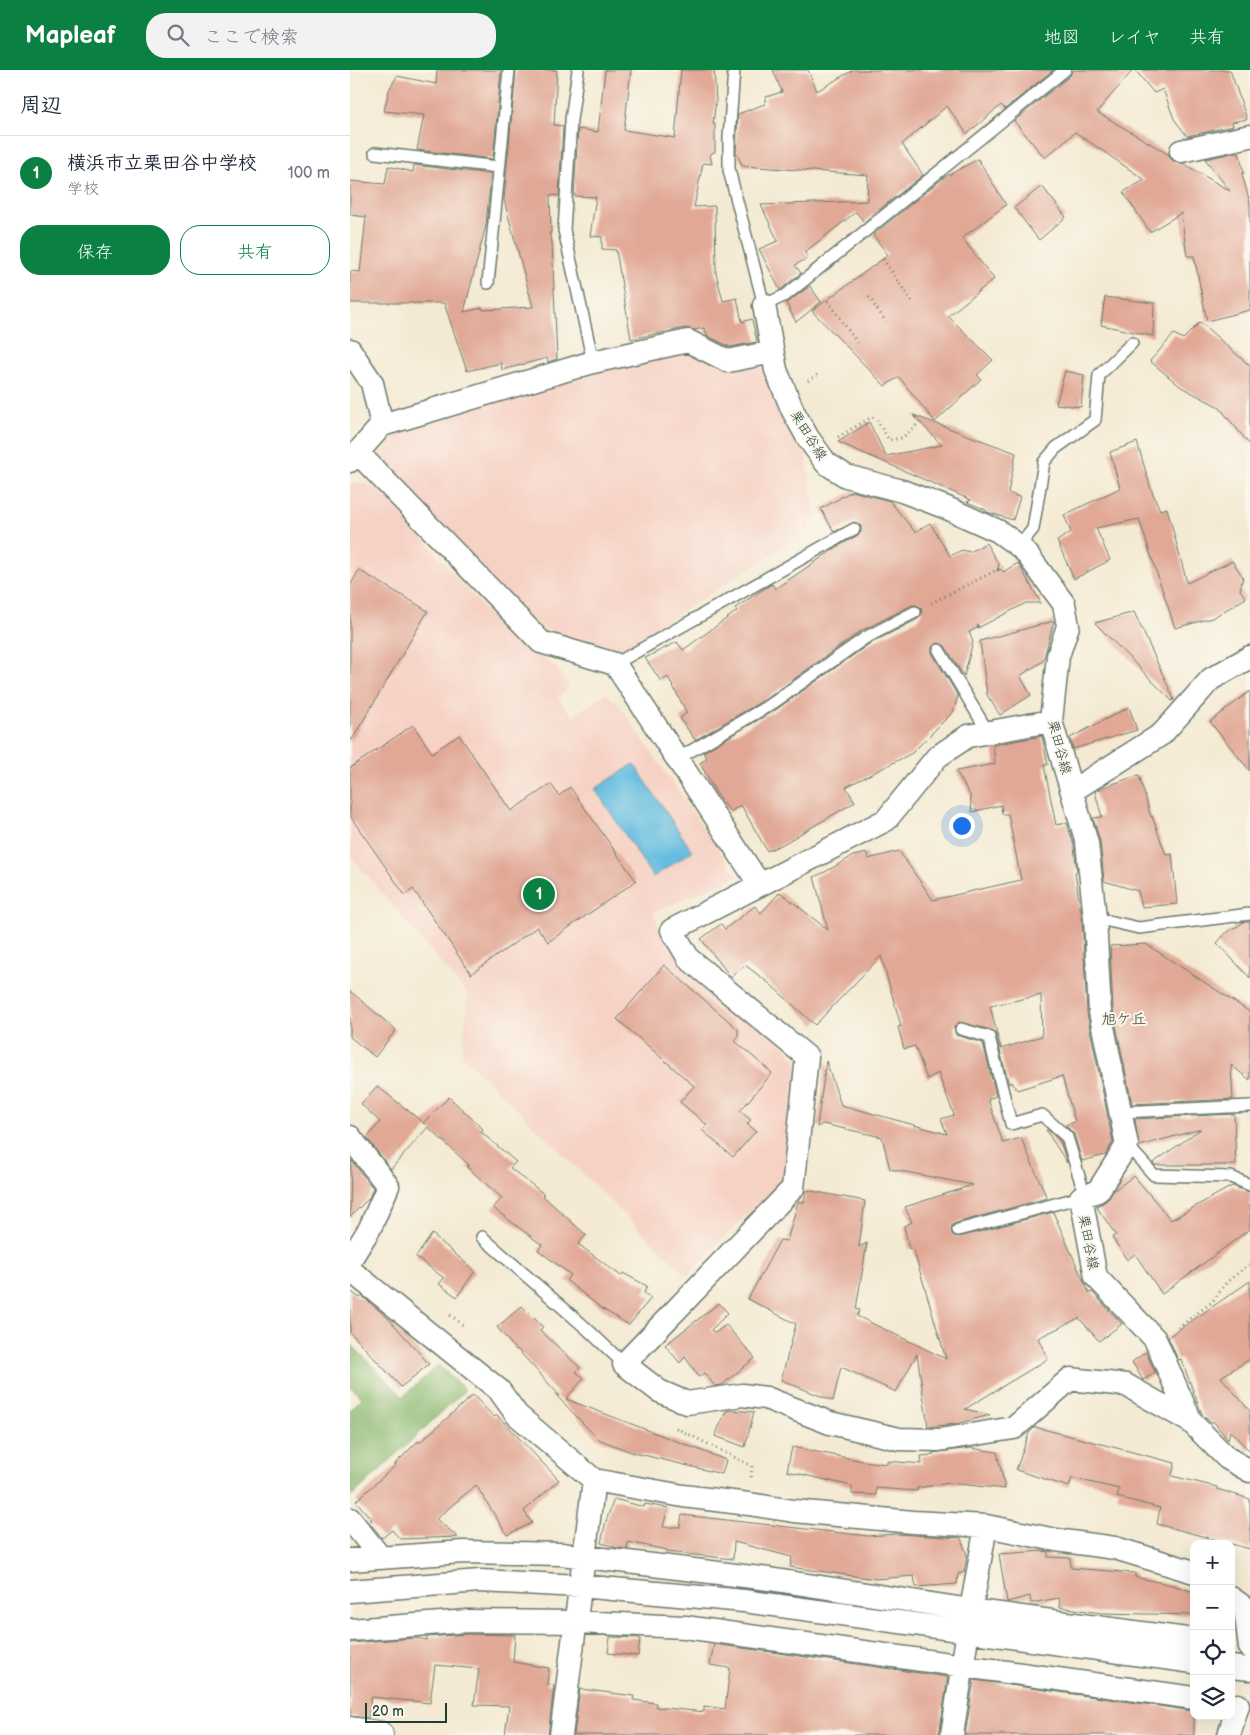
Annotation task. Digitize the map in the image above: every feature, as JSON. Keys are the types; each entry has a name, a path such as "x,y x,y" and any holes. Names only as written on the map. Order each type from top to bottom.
{"street":[{"path":"1181,151 1250,136"},
{"name":"栗田谷線","path":"764,305 776,370 793,412 808,438 826,463 846,476 902,491 947,508 998,531 1023,550 1064,604 1068,626 1058,656 1050,721 1087,844 1095,918 1100,1012 1127,1145 1098,1191 1083,1196 1096,1277 1155,1339 1191,1422 1227,1458 1250,1471"},
{"path":"760,885 615,664 541,642 354,457 382,425 593,362 688,341 728,361 772,352"},
{"path":"350,350 372,383 382,425"},
{"path":"1072,791 1162,734 1211,679 1250,657"},
{"path":"1050,721 968,736 937,757 886,820 672,930 689,959 807,1056 793,1188 624,1364 659,1391 687,1403 742,1395 766,1398 830,1423 899,1439 938,1440 1014,1428 1070,1379 1126,1385 1191,1422"},
{"path":"350,1137 388,1186 370,1228 350,1260"},
{"path":"350,1270 499,1390 516,1415 594,1480 683,1496 804,1512 913,1522 986,1526 1056,1540 1115,1548 1190,1571"},
{"path":"561,1735 594,1480"},
{"path":"350,1519 381,1558"},
{"path":"952,1735 969,1621 986,1526"},
{"path":"350,1560 463,1552 561,1554 769,1579 969,1621 1190,1661"},
{"path":"350,1591 480,1581 580,1586 1190,1640"},
{"path":"1235,1601 1245,1608 1250,1647 1235,1645"},
{"path":"350,1630 468,1620 685,1627 1190,1697"},
{"path":"1235,1667 1250,1669"},
{"path":"1229,1735 1240,1705"},
{"path":"350,1731 378,1735"}],"lane":[{"path":"488,283 509,70"},
{"path":"578,70 571,120 564,230 593,362"},
{"name":"栗田谷線","path":"734,70 729,138 729,170 764,305"},
{"path":"764,305 786,295 1065,70"},
{"path":"375,153 499,167"},
{"path":"1023,550 1034,528 1044,462 1056,448 1095,420 1099,375 1132,343"},
{"path":"615,664 854,529"},
{"path":"677,759 773,703 865,638 915,612"},
{"path":"939,650 988,732"},
{"path":"1095,918 1139,928 1250,914"},
{"path":"958,1230 1083,1196 1067,1137 1042,1115 1011,1124 989,1037 961,1029"},
{"path":"1120,1112 1250,1106"},
{"path":"1127,1145 1154,1174 1231,1177 1250,1185"},
{"path":"482,1237 586,1328 624,1364"}],"path":[{"path":"883,259 912,302"},
{"path":"869,297 886,322"},
{"path":"828,300 858,344"},
{"path":"835,440 872,417 889,440 902,438 920,422"},
{"path":"915,612 1023,550"},
{"path":"1175,1330 1212,1302 1227,1282 1250,1264"},
{"path":"445,1311 468,1330"},
{"path":"673,1426 752,1466 749,1504"}],"shaded area":[{"path":"686,348 764,361 806,454 815,512 809,530 624,649 558,635 516,615 367,452 389,431"},
{"path":"362,483 380,488 493,620 515,635 515,640 555,666 568,684 566,692 558,698 573,716 606,693 613,701 615,699 737,876 654,912 660,930 690,970 786,1047 799,1066 785,1181 748,1213 687,1276 462,1055 468,995 353,859 350,851 350,484"}],"green space":[{"path":"350,1343 403,1397 438,1365 465,1390 352,1496 350,1494 350,1434 352,1433 350,1431 350,1410 362,1398 350,1386"}],"water":[{"path":"634,764 692,851 653,877 595,789"}],"building":[{"path":"437,70 501,70 493,159 417,150 424,115 384,111 389,90 397,76 436,84"},
{"path":"516,70 557,70 554,125 563,126 559,196 550,195 551,233 549,233 552,242 557,359 548,362 547,358 502,370 501,363 467,371 444,303 350,303 350,271 360,272 366,217 350,215 350,181 385,184 388,166 413,172 414,165 491,174 486,225 464,312 482,308 483,310 533,307 504,200"},
{"path":"605,70 631,70 624,130 675,138 681,70 714,70 716,100 713,124 715,124 715,152 710,154 712,164 703,163 694,207 715,206 716,273 723,301 737,298 742,322 752,319 757,342 730,347 708,336 704,328 694,330 685,328 631,339 616,250 602,249 602,237 590,236 596,197 574,196 578,129 598,132"},
{"path":"773,70 808,70 817,91 853,70 1053,70 1005,109 1001,105 967,134 947,106 902,144 923,175 864,222 856,212 805,252 808,258 795,265 801,273 780,290 759,249 778,241 761,205 867,201 868,175 743,166 736,153 738,114 765,104 766,97 782,92"},
{"path":"1072,70 1133,70 1097,112 1168,154 1177,163 1184,164 1230,191 1205,159 1239,152 1244,173 1242,174 1250,203 1250,310 1207,321 1194,256 1187,256 1181,213 1150,232 1123,192 1145,180 1075,132 1045,158 1014,121 1070,76"},
{"path":"1135,70 1230,70 1247,119 1232,122 1233,126 1187,136 1174,119 1163,89 1154,93"},
{"path":"978,159 1006,205 962,238 994,279 948,316 993,360 977,375 981,379 935,422 899,377 885,386 812,311 888,255 873,235 943,178"},
{"path":"1042,186 1066,217 1039,240 1014,208"},
{"path":"810,286 821,302 796,322 786,303"},
{"path":"1105,297 1154,303 1153,336 1101,325"},
{"path":"1200,322 1250,366 1250,445 1219,407 1181,387 1150,361 1174,334 1183,339"},
{"path":"1065,371 1084,375 1081,407 1056,404"},
{"path":"913,415 1016,453 1008,493 1020,497 1013,520 987,512 967,502 971,500 838,442 869,422 886,456 942,445"},
{"path":"1137,442 1151,489 1160,510 1167,508 1187,583 1232,561 1243,577 1240,590 1246,598 1212,618 1175,628 1139,519 1096,528 1110,560 1074,579 1057,541 1071,532 1064,515 1120,488 1110,452"},
{"path":"852,491 890,501 915,532 930,523 950,556 962,550 970,552 986,543 999,565 997,571 1001,569 1003,572 1018,563 1041,603 1026,603 978,628 978,625 977,628 969,632 973,642 964,676 945,646 939,643 935,644 932,647 932,653 958,696 953,712 912,753 846,787 855,802 783,844 767,851 741,805 730,812 715,791 700,763 707,758 703,752 777,709 869,644 918,619 922,613 921,608 912,605 861,631 769,697 695,740 680,718 687,713 668,677 661,681 645,658 677,642 683,650 737,611 735,608 765,588 772,584 775,589 858,535 861,532 861,526 855,522 834,532 821,509"},
{"path":"359,570 428,611 350,743 350,586"},
{"path":"1134,612 1174,699 1172,701 1095,623"},
{"path":"1054,621 1043,661 1020,676 1031,695 1000,715 987,695 980,641"},
{"path":"1250,691 1250,771 1210,722"},
{"path":"1129,707 1137,730 1073,749 1070,738"},
{"path":"413,725 432,753 459,735 511,811 551,784 559,796 570,787 636,881 548,942 537,927 471,974 413,889 405,895 350,816 350,768"},
{"path":"1042,736 1048,765 1044,765 1056,825 1067,823 1074,846 1077,872 1075,872 1082,919 1087,1014 1113,1142 1105,1155 1082,1161 1074,1134 1065,1125 1075,1122 1062,1076 1017,1090 1012,1082 1009,1084 995,1032 959,1022 954,1027 956,1035 983,1043 996,1096 988,1099 1003,1143 1021,1138 1047,1198 956,1223 952,1225 951,1231 953,1236 960,1237 1053,1212 1089,1293 1092,1292 1122,1324 1099,1341 1079,1318 1038,1338 1048,1359 965,1409 990,1415 956,1424 928,1427 917,1354 896,1392 841,1367 833,1401 781,1380 796,1324 748,1299 780,1240 787,1241 798,1202 804,1202 806,1190 865,1201 859,1247 867,1243 856,1309 860,1310 857,1316 946,1359 913,1248 909,1249 904,1226 912,1222 905,1207 973,1185 890,1169 882,1137 823,1124 817,1127 826,1061 841,1105 947,1134 941,1119 954,1115 938,1073 927,1079 915,1046 904,1049 898,1027 901,1026 881,956 815,1025 770,984 745,965 731,977 701,939 721,924 725,929 755,906 761,913 780,892 828,930 814,877 853,856 867,853 868,859 899,851 933,900 1021,880 1008,814 1002,814 1001,805 972,812 970,795 956,771 995,764 993,745","holes":["1041,995 1042,1036 1001,1049 990,1006"]},
{"path":"1139,775 1151,817 1166,855 1172,854 1177,904 1142,907 1138,891 1104,881 1100,841 1093,818 1102,817 1095,792"},
{"path":"1244,922 1250,922 1250,978 1217,943 1226,933"},
{"path":"1146,944 1250,1012 1250,1080 1231,1065 1233,1099 1132,1104 1113,1010 1110,946"},
{"path":"664,965 738,1029 738,1037 735,1041 772,1073 740,1111 751,1120 747,1124 756,1131 733,1157 702,1130 707,1125 680,1102 694,1086 617,1019"},
{"path":"350,991 396,1030 375,1057 350,1037"},
{"path":"377,1086 423,1123 449,1097 483,1129 481,1132 516,1162 510,1168 544,1194 542,1195 586,1235 578,1244 621,1276 623,1273 647,1286 644,1293 651,1298 629,1325 601,1308 566,1280 571,1275 538,1250 542,1245 493,1208 502,1198 467,1167 469,1165 428,1127 391,1169 367,1138 380,1122 361,1104"},
{"path":"1234,1114 1236,1165 1155,1165 1153,1163 1201,1129 1139,1146 1135,1119"},
{"path":"1046,1130 1060,1141 1067,1163"},
{"path":"351,1160 373,1188 369,1198 350,1217"},
{"path":"1134,1176 1171,1220 1232,1186 1250,1192 1250,1229 1162,1294 1135,1254 1127,1260 1112,1237 1116,1235 1096,1206 1103,1203 1114,1190"},
{"path":"432,1234 475,1271 457,1297 439,1284 444,1278 416,1257"},
{"path":"1250,1281 1250,1359 1221,1377 1250,1411 1250,1451 1230,1431 1228,1440 1213,1421 1211,1423 1202,1414 1181,1359 1178,1360 1168,1337"},
{"path":"350,1291 360,1298 362,1296 388,1318 429,1364 401,1387 350,1332"},
{"path":"719,1303 728,1313 711,1330 715,1333 726,1325 755,1358 722,1385 715,1386 704,1373 699,1377 685,1357 680,1363 665,1345"},
{"path":"522,1306 543,1327 540,1330 580,1368 576,1372 584,1378 566,1399 726,1460 722,1474 631,1452 598,1439 555,1394 560,1396 497,1327"},
{"path":"1146,1352 1155,1373 1143,1380 1132,1362"},
{"path":"473,1395 494,1417 497,1415 559,1480 524,1511 532,1523 507,1535 476,1485 436,1519 458,1537 400,1539 392,1530 382,1538 369,1522 372,1520 356,1501 396,1465 418,1441 419,1443"},
{"path":"726,1411 754,1412 745,1447 715,1436"},
{"path":"1035,1427 1175,1463 1172,1476 1217,1487 1217,1489 1250,1499 1250,1549 1235,1545 1235,1540 1217,1540 1157,1524 1160,1508 1117,1497 1119,1489 1072,1478 1069,1487 1016,1470 1029,1433"},
{"path":"792,1447 887,1464 887,1461 922,1464 921,1456 970,1448 997,1452 1005,1489 950,1483 917,1488 917,1491 876,1488 876,1495 852,1494 852,1486 787,1471"},
{"path":"614,1499 644,1507 645,1504 668,1508 663,1527 680,1527 682,1515 868,1536 896,1534 961,1538 967,1555 964,1572 958,1574 957,1584 916,1587 914,1576 876,1579 790,1567 792,1557 734,1542 733,1559 667,1552 667,1550 628,1542 627,1549 618,1548 601,1543"},
{"path":"1043,1551 1048,1552 1048,1557 1070,1558 1071,1568 1135,1573 1135,1577 1190,1591 1190,1615 1101,1613 1060,1607 1059,1598 1031,1603 1030,1596 1007,1602 999,1554"},
{"path":"468,1634 515,1635 513,1662 549,1668 547,1684 554,1685 548,1735 505,1735 509,1706 474,1705 479,1669 435,1665 430,1703 371,1697 368,1718 350,1716 350,1643 415,1638 427,1640 427,1637"},
{"path":"610,1637 640,1638 638,1656 608,1653"},
{"path":"714,1644 948,1677 939,1735 574,1735 580,1689 634,1696 633,1700 656,1703 656,1707 704,1712 704,1706 725,1709 730,1668 710,1665"},
{"path":"974,1680 1190,1710 1190,1720 1194,1720 1194,1735 965,1735"}],"place":[{"name":"横浜市立栗田谷中学校","path":"539,894"}],"district":[{"name":"旭ケ丘","path":"1124,1019"}]}
